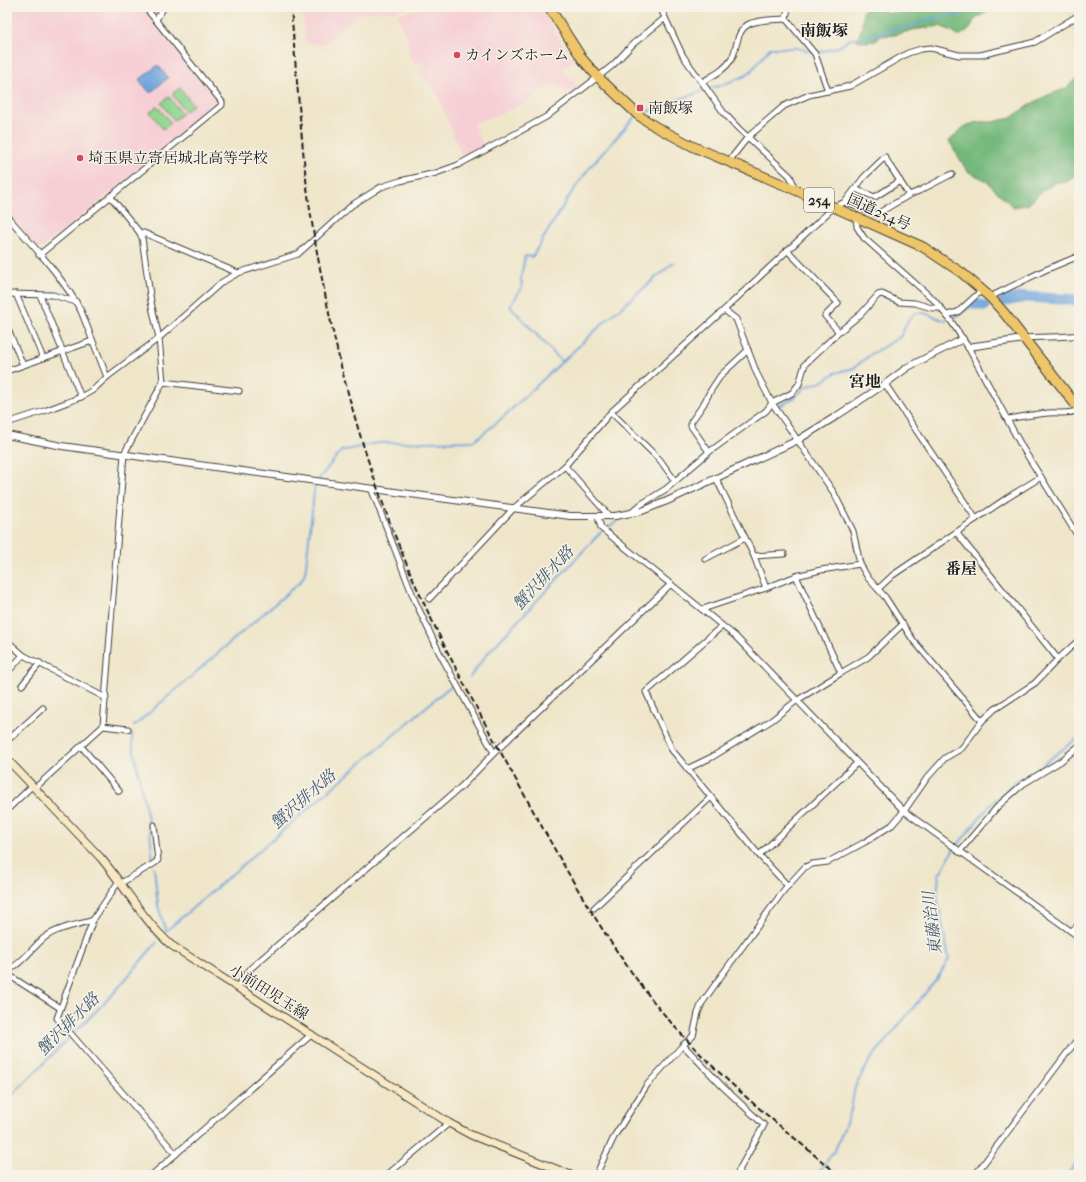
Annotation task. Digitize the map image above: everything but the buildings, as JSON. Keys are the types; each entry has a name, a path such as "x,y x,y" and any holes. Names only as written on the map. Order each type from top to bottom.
{"highway":[{"name":"国道254号","path":"549,7 583,60 598,78 638,115 656,127 694,146 923,247 962,272 990,298 1024,338 1079,410"}],"main road":[{"name":"小前田児玉線","path":"7,759 100,857 140,911 159,934 171,945 449,1123 471,1135 571,1175"}],"street":[{"path":"40,255 222,105 222,102 146,7"},
{"path":"156,20 164,7"},
{"path":"660,7 683,56 724,113 790,176 793,182 791,188"},
{"path":"788,7 786,19 815,54 828,91"},
{"path":"729,161 748,137 784,106 802,97 850,86 908,53 922,49 931,48 959,55 980,55 1035,42 1079,15"},
{"path":"7,423 81,397 93,390 107,377 159,338 222,282 238,273 298,254 352,205 373,192 382,187 400,181 436,173 458,165 546,117 598,78 633,44 665,18"},
{"path":"702,82 721,71 731,61 741,31 749,24 786,19"},
{"path":"429,599 514,508 564,466 611,412 724,310 834,207 845,202 864,177 886,157 909,195"},
{"path":"845,202 877,214 909,195 952,174"},
{"path":"854,189 875,197 900,181"},
{"path":"7,810 103,726 124,454 163,382 159,338 151,302 142,238 140,233 110,196"},
{"path":"7,216 65,286 76,302 107,377"},
{"path":"856,217 857,228 864,238 903,272 947,315 968,347 1022,447 1079,538"},
{"path":"140,233 144,233 238,273"},
{"path":"787,250 838,304 825,316 839,332"},
{"path":"990,298 1045,270 1079,256"},
{"path":"947,315 958,312 982,290"},
{"path":"7,294 40,294 76,302"},
{"path":"16,294 43,358"},
{"path":"40,294 81,397"},
{"path":"630,514 640,505 666,489 709,452 766,411 772,403 792,393 799,384 805,364 839,332 861,314 878,295 882,294 899,302 915,303 932,308 941,308"},
{"path":"724,310 736,319 757,374 772,403 834,493 853,531 860,564 868,578 885,597 913,640 982,721"},
{"path":"7,327 22,365"},
{"path":"968,347 1024,338 1070,337 1079,335"},
{"path":"7,435 62,446 570,516 610,517 630,514 654,507 798,440 836,418 908,367 963,339"},
{"path":"7,371 92,341"},
{"path":"709,452 691,426 691,422 721,375 748,350"},
{"path":"163,382 239,391"},
{"path":"885,384 976,519"},
{"path":"1007,419 1049,413 1072,413 1079,410"},
{"path":"611,412 660,460 675,481"},
{"path":"564,466 610,517"},
{"path":"878,589 893,575 1041,477"},
{"path":"716,478 754,556 766,588"},
{"path":"371,488 415,601 436,646 494,753"},
{"path":"598,517 601,528 735,636 796,701 904,811 1079,937"},
{"path":"956,532 1058,659"},
{"path":"705,559 745,538"},
{"path":"754,556 784,554"},
{"path":"703,610 796,576 821,570 860,564"},
{"path":"796,576 841,673"},
{"path":"237,987 251,968 462,786 494,753 671,584"},
{"path":"688,769 712,757 765,724 796,701 868,657 903,624"},
{"path":"722,626 646,692 672,750 759,855 788,886"},
{"path":"596,1175 615,1135 647,1085 693,1036 698,1013 702,1003 788,886 805,867 812,864 828,862 865,842 892,825 904,811 927,778 945,758 962,748 982,721 995,709 1035,683 1079,640"},
{"path":"7,641 23,655 106,698"},
{"path":"7,673 23,655"},
{"path":"22,685 40,663"},
{"path":"7,741 43,708"},
{"path":"103,726 128,729"},
{"path":"81,746 119,791"},
{"path":"959,852 998,806 1023,784 1061,761 1079,746"},
{"path":"759,855 857,763"},
{"path":"594,908 711,797"},
{"path":"154,825 158,860 120,882 93,920 57,1018 176,1154"},
{"path":"60,1008 7,973 51,933 93,920"},
{"path":"1071,931 1079,925"},
{"path":"152,1175 312,1034"},
{"path":"975,1175 1079,1037"},
{"path":"683,1045 723,1088 764,1125 738,1172 742,1175"},
{"path":"387,1175 449,1123"}],"shaded area":[{"name":"埼玉県立寄居城北高等学校","path":"14,7 141,7 217,100 217,106 42,248 37,248 7,211 7,18"},
{"path":"302,7 409,7 395,11 366,12 356,15 326,43 322,44 305,43"},
{"path":"423,7 540,7 573,61 562,70 579,87 570,95 554,83 525,103 500,114 473,123 484,147 463,159 438,95 418,71 424,66 421,62 416,64 410,57 407,39 398,16 399,14"}],"green space":[{"path":"868,7 878,7 888,13 897,13 901,7 990,7 987,12 974,20 970,29 959,36 940,26 912,30 895,35 879,36 876,41 867,42 857,40 862,28 863,11"},
{"path":"1079,76 1079,174 1066,182 1056,182 1042,191 1029,204 1013,207 985,180 967,171 949,141 965,126 978,122 992,122 1011,118 1029,105 1048,95 1065,89"},
{"path":"180,88 193,105 185,111 172,94"},
{"path":"169,97 182,114 174,120 161,103"},
{"path":"157,106 171,123 163,129 150,112"}],"water":[{"path":"158,65 168,78 150,93 139,80"}],"waterway":[{"path":"816,53 841,46 848,40 914,25 929,19 958,15 974,7"},
{"path":"641,114 745,76 752,70 770,48 797,48 812,52"},
{"path":"562,362 510,306 522,287 521,278 525,256 532,257 568,198 590,167 635,117"},
{"path":"318,480 341,451 377,443 474,441 500,420 611,316 674,262"},
{"path":"1004,301 1026,297 1079,300"},
{"name":"蟹沢排水路","path":"954,318 975,304"},
{"path":"975,304 984,306"},
{"name":"蟹沢排水路","path":"779,406 793,399 805,387 822,382 835,373 854,368 871,354 900,337 909,319 916,313 924,313 946,321"},
{"path":"134,726 301,581 305,573 315,483"},
{"name":"蟹沢排水路","path":"606,528 618,521"},
{"name":"蟹沢排水路","path":"470,677 488,653 601,532"},
{"name":"蟹沢排水路","path":"154,867 158,906 166,931 447,689 454,685"},
{"path":"132,734 133,747 149,824 153,861"},
{"name":"東藤治川","path":"817,1175 836,1148 851,1110 855,1087 870,1060 937,979 949,959 937,896 939,875 952,852 989,806 1014,783 1038,768 1079,737"},
{"name":"蟹沢排水路","path":"7,1100 113,994 157,942"},
{"path":"1067,1175 1079,1159"}],"railway":[{"path":"291,7 306,180 315,239 330,318 347,389 368,460 406,564 421,597 444,645 494,740 582,897 616,951 654,1002 704,1058 759,1109 839,1175"}],"place":[{"name":"カインズホーム","path":"457,55"},
{"name":"南飯塚","path":"640,108"},
{"name":"埼玉県立寄居城北高等学校","path":"80,158"}],"district":[{"name":"南飯塚","path":"824,30"},
{"name":"宮地","path":"865,381"},
{"name":"番屋","path":"961,568"}]}
